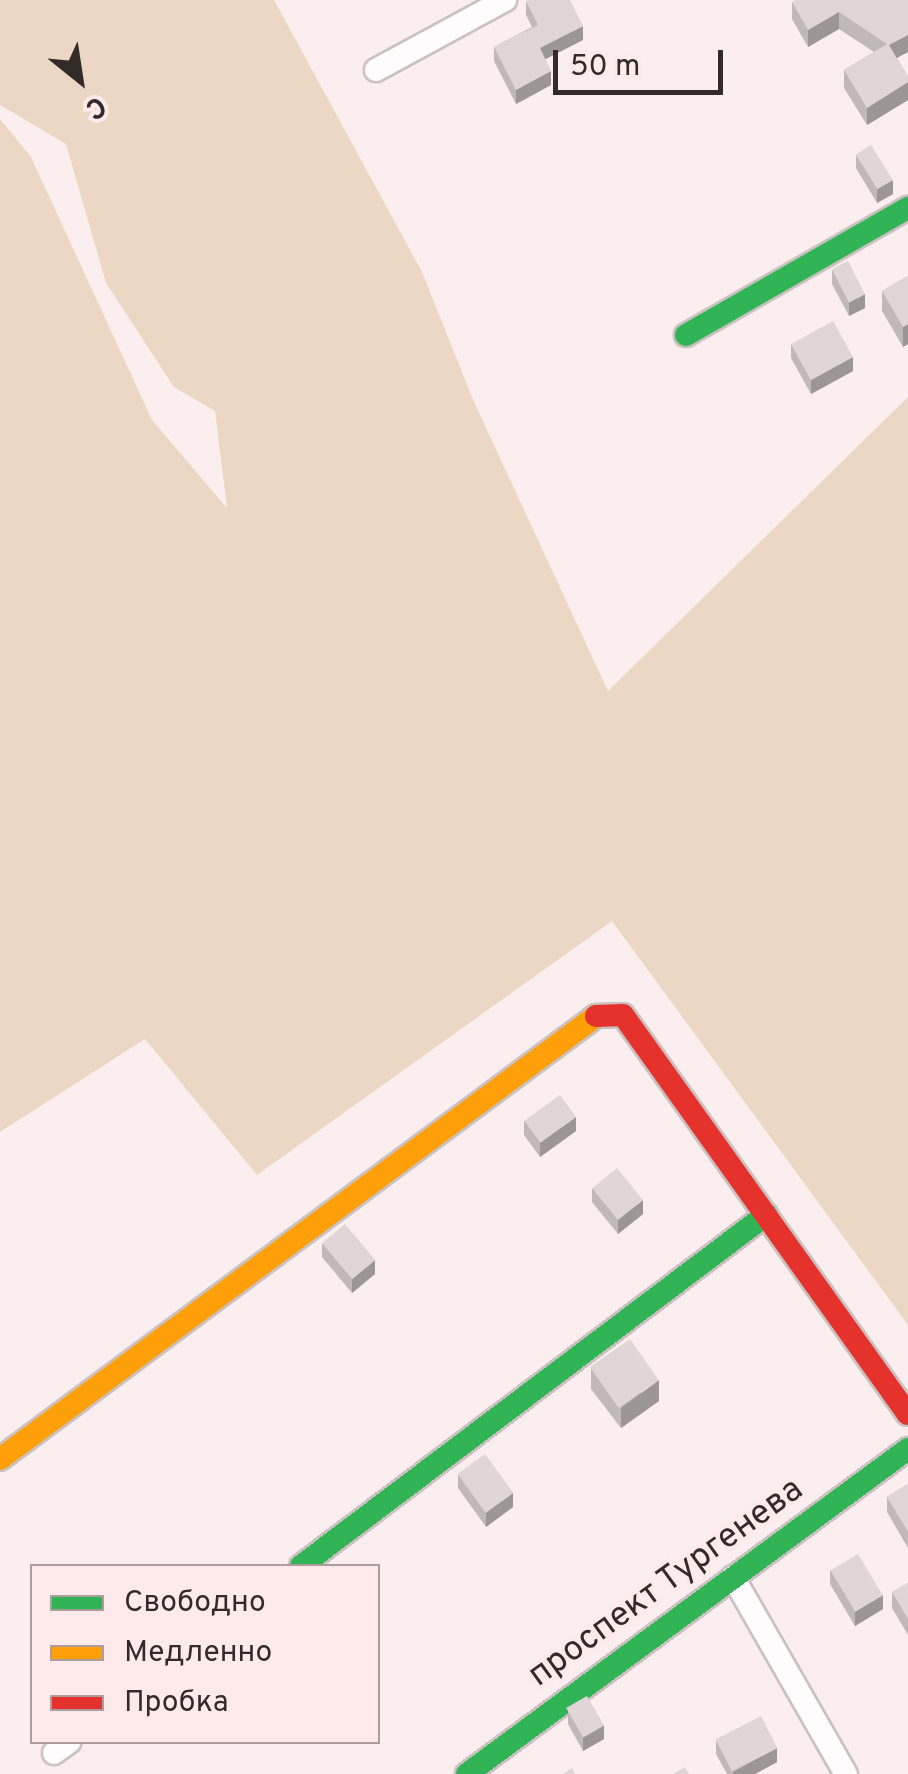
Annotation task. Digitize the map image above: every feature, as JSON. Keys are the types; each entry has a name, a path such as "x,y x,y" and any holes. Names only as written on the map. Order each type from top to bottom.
{"street":[{"path":"376,70 505,0"},
{"path":"686,336 908,208"},
{"path":"0,1459 598,1014 623,1015 908,1414"},
{"path":"304,1564 766,1215"},
{"name":"проспект Тургенева","path":"467,1774 908,1449"},
{"path":"732,1576 846,1774"}],"shaded area":[{"path":"0,0 274,0 422,272 474,402 608,691 908,397 908,1325 612,921 257,1175 145,1039 0,1132 0,119 31,157 152,420 227,508 215,411 174,387 106,283 66,144 0,105"}],"building":[{"path":"570,0 583,26 540,48 551,71 516,90 494,47 538,25 526,1"},
{"path":"908,0 908,35 889,45 908,82 867,108 844,70 887,44 839,12 808,30 792,2"},
{"path":"871,145 893,180 877,189 856,155"},
{"path":"848,261 865,294 849,302 832,269"},
{"path":"908,276 908,324 903,327 882,291"},
{"path":"833,321 853,357 811,380 791,344"},
{"path":"560,1095 576,1117 540,1143 524,1121"},
{"path":"617,1168 643,1200 618,1220 592,1188"},
{"path":"345,1224 375,1260 352,1279 322,1243"},
{"path":"630,1339 659,1380 619,1408 590,1367"},
{"path":"485,1454 513,1493 486,1513 457,1474"},
{"path":"908,1484 908,1532 887,1497"},
{"path":"858,1554 883,1595 855,1612 831,1570"},
{"path":"908,1583 908,1619 892,1592"},
{"path":"587,1696 604,1725 583,1737 566,1708"},
{"path":"761,1716 777,1748 732,1771 716,1739"}],"traffic: fast":[{"path":"686,335 908,208"},
{"path":"304,1564 766,1215"},
{"path":"467,1774 908,1449"}],"traffic: slow":[{"path":"0,1459 596,1016"}],"traffic: jam":[{"path":"596,1016 623,1015 908,1414"}]}
